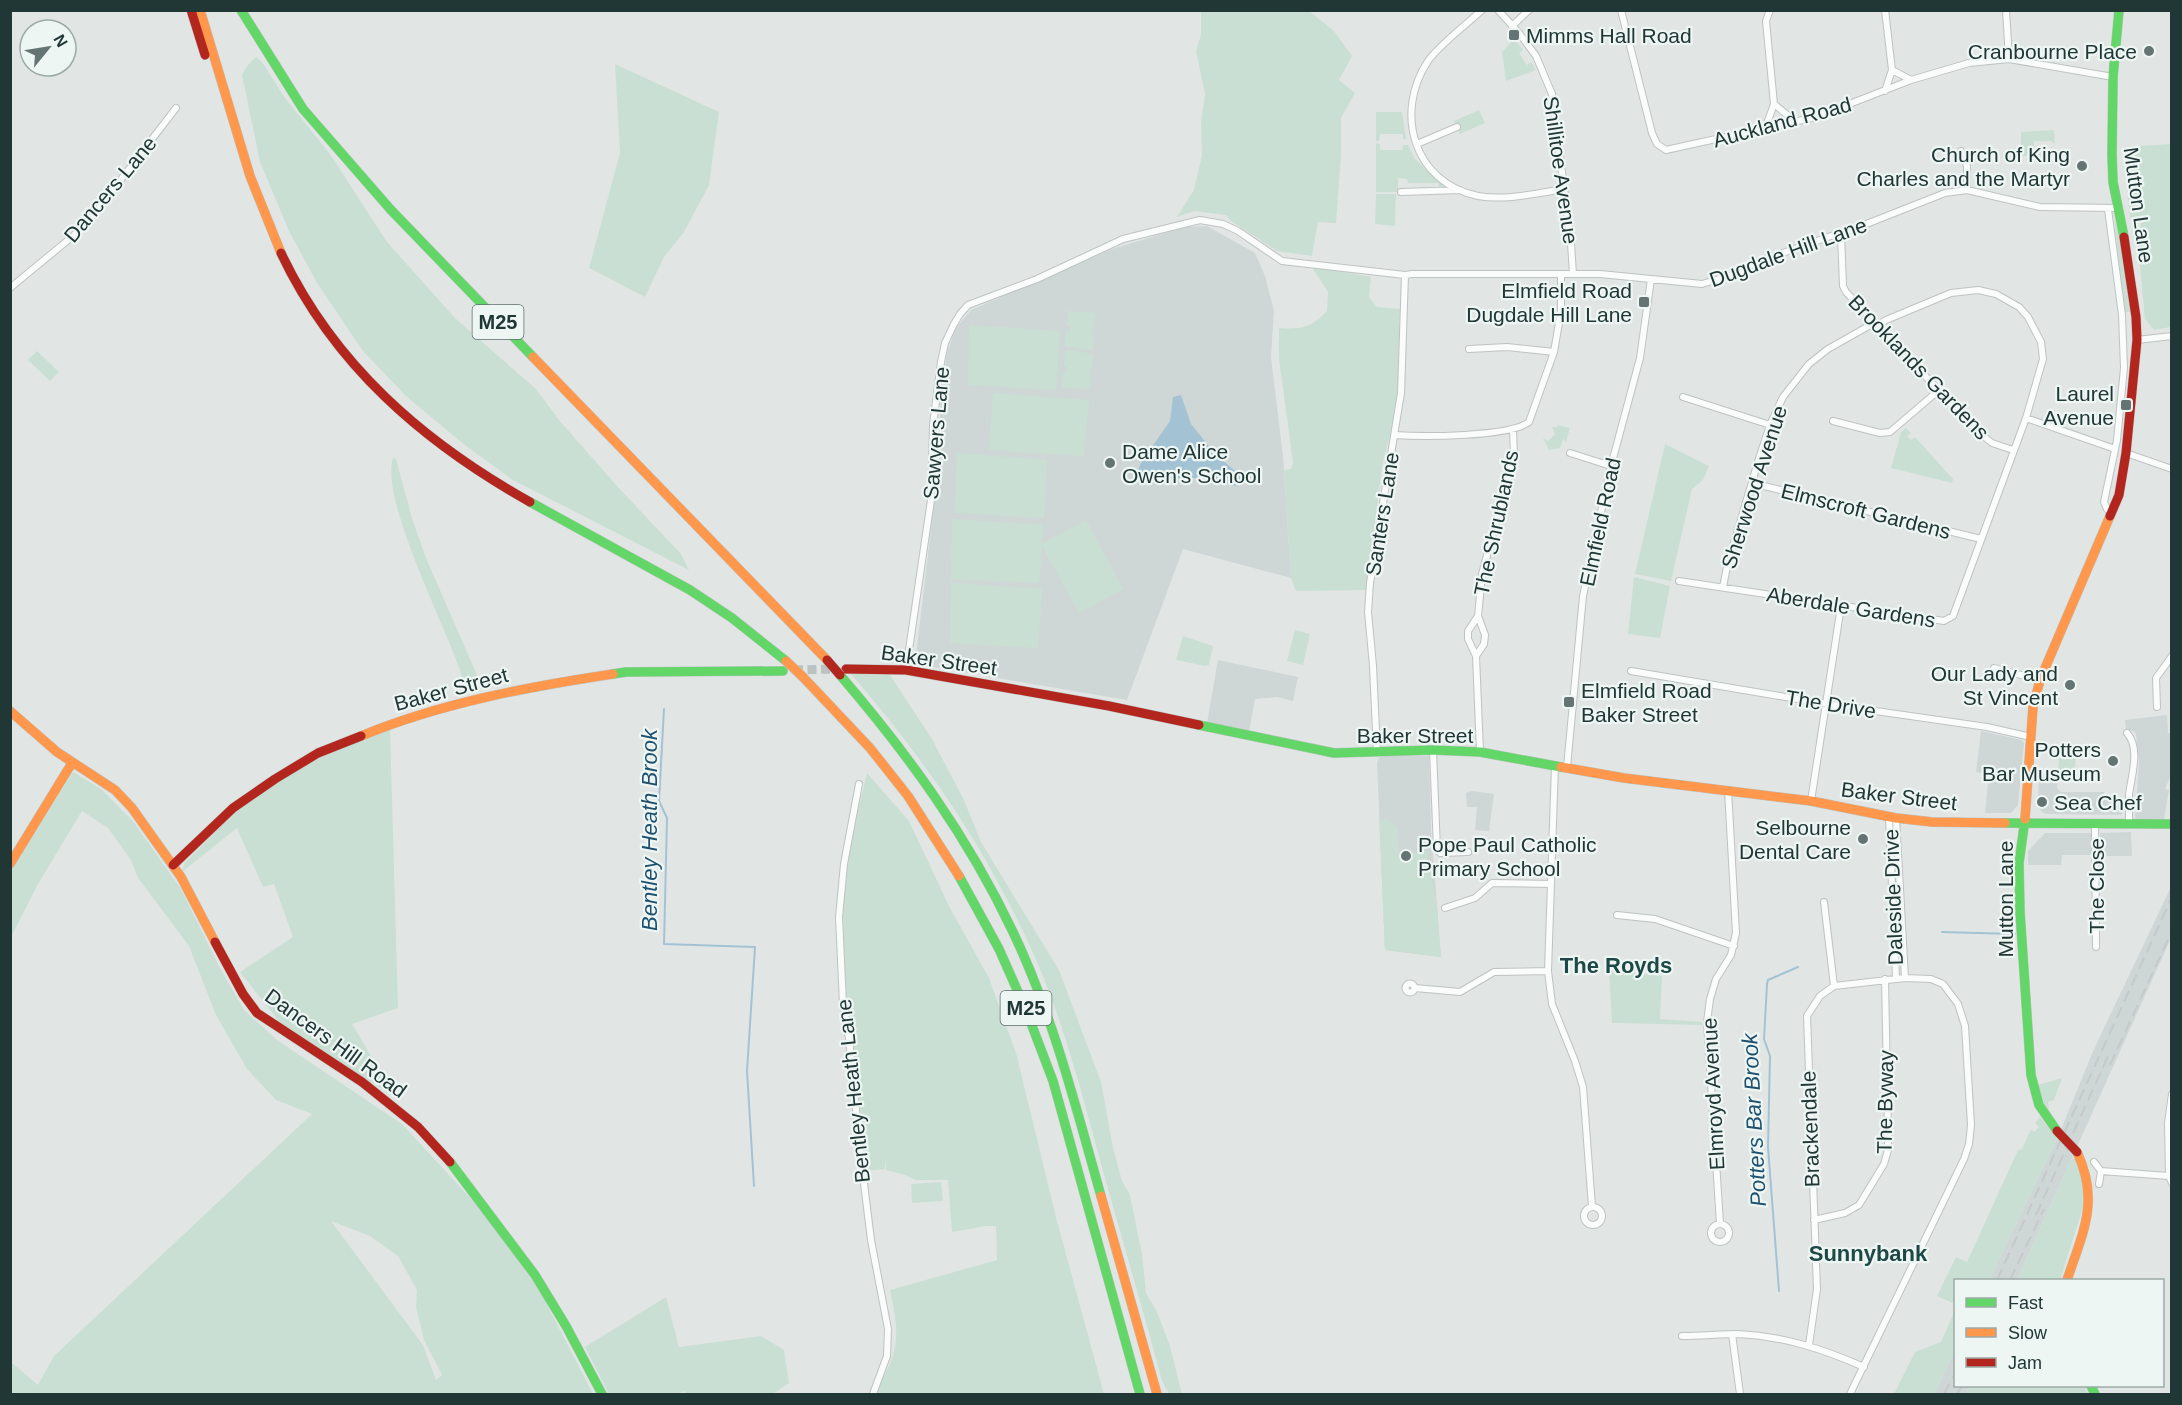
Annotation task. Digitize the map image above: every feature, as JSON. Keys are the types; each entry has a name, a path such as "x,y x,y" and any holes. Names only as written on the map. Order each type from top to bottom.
{"main road":[{"name":"M25","path":"191,10 220,99 235,131"},
{"name":"M25","path":"200,10 235,131 270,230 296,284 334,342 357,371 422,434 459,460 519,497 688,589 747,629 784,666 802,676 870,748 908,796 952,864 999,949 1026,1010 1053,1081 1140,1395"},
{"name":"M25","path":"241,10 303,109 391,210 827,660 843,672 902,748 944,808 985,877 1014,934 1057,1043 1156,1395"},
{"name":"M25","path":"250,10 308,105 312,118"},
{"name":"Mutton Lane","path":"2068,1279 2089,1214 2089,1180 2077,1152 2040,1108 2031,1075 2020,912 2019,862 2027,803 2033,707 2040,680 2113,512 2119,495 2126,453 2130,368 2137,340 2127,249 2113,208 2113,76 2118,10"},
{"name":"Baker Street","path":"173,865 233,808 261,788 318,753 381,728 500,693 576,679 626,672 784,666"},
{"name":"Baker Street","path":"843,672 906,670 1162,716 1309,749 1341,753 1433,750 1480,752 1624,778 1812,801 1932,822 2172,824"},
{"name":"Dancers Hill Road","path":"10,711 72,763 106,783 124,798 173,865 243,994 257,1013 393,1105 425,1133 453,1164 535,1275 566,1326 602,1395"},
{"path":"10,864 72,763"}],"street":[{"path":"1482,10 1430,58 1420,74 1410,111 1412,128 1420,153 1445,182 1477,196 1499,197 1565,189"},
{"name":"Shillitoe Avenue","path":"1498,10 1536,56 1552,94 1565,189 1573,274"},
{"path":"1512,26 1529,10"},
{"name":"Auckland Road","path":"1621,10 1652,133 1661,148 1672,150 1828,114 1911,80 1969,63 2009,59 2113,76"},
{"path":"1765,129 1774,104 1766,21 1770,10"},
{"path":"1884,10 1892,70 1884,91"},
{"path":"2006,10 2009,59"},
{"path":"1892,70 1911,80"},
{"path":"1774,104 1796,122"},
{"name":"Dancers Lane","path":"10,288 64,244 96,212 176,108"},
{"path":"1417,144 1457,128"},
{"path":"1961,151 1967,162 1967,190"},
{"path":"1401,192 1461,190"},
{"name":"Dugdale Hill Lane","path":"1200,220 1223,224 1238,231 1282,261 1406,275 1606,274 1702,284 1732,275 1760,261 1841,234 1945,193 1967,190 2040,207 2113,208"},
{"name":"Mutton Lane","path":"2113,208 2122,315 2130,368 2104,502 2107,510 2113,512"},
{"name":"Sawyers Lane","path":"906,670 931,500 933,425 937,382 945,343 960,314 975,301 1004,293 1090,256 1123,239 1200,220"},
{"name":"Brooklands Gardens","path":"1841,234 1843,286 1846,292 1976,430 1992,443 2013,450"},
{"name":"Santers Lane","path":"1377,752 1368,612 1370,583 1401,393 1406,275"},
{"path":"1395,435 1435,437 1513,430 1530,421 1554,352 1561,311 1561,275"},
{"name":"Elmfield Road","path":"1567,767 1583,596 1611,466 1640,358 1649,304 1650,279"},
{"name":"Sherwood Avenue","path":"1723,587 1770,425 1783,397 1809,364 1831,347 1875,324 1944,296 1966,290 1996,294 2013,303 2028,317 2041,342 2043,359 2026,418"},
{"path":"2137,340 2172,336"},
{"path":"1469,349 1504,347 1554,352"},
{"path":"1833,421 1880,433 1890,432 1938,391"},
{"path":"1683,397 1770,425"},
{"path":"2026,418 2115,449"},
{"name":"Aberdale Gardens","path":"1679,581 1949,620 1953,616 2026,418"},
{"name":"The Shrublands","path":"1476,656 1484,644 1485,636 1478,616 1483,566 1514,455 1513,430"},
{"path":"1570,453 1611,466"},
{"path":"2126,453 2172,470"},
{"name":"Elmscroft Gardens","path":"1752,483 1981,539"},
{"path":"1812,801 1841,606"},
{"name":"The Shrublands","path":"1478,616 1468,631 1468,639 1476,656 1480,752"},
{"path":"2157,707 2156,677 2172,656"},
{"path":"1994,668 2040,680"},
{"name":"The Drive","path":"1631,671 1827,704 1987,727 2031,736"},
{"path":"2127,733 2132,742 2134,768 2129,793 2129,824"},
{"path":"1433,750 1437,850 1440,853 1468,852"},
{"path":"1554,765 1548,971 1552,1004 1576,1062 1583,1087 1592,1207"},
{"name":"Bentley Heath Lane","path":"859,784 844,864 839,917 843,1004 849,1038 860,1150 871,1240 888,1329 887,1356 873,1395"},
{"name":"Elmroyd Avenue","path":"1720,1224 1707,1022 1716,979 1731,955 1736,933 1728,790"},
{"name":"Daleside Drive","path":"1893,817 1905,978"},
{"name":"Daleside Drive","path":"1893,817 1896,978"},
{"name":"The Close","path":"2095,824 2096,947"},
{"path":"1444,908 1475,898 1492,883 1551,884"},
{"path":"1824,902 1834,986 1896,978 1931,979 1942,984 1959,1006 1966,1037 1970,1136 1964,1159 1850,1395"},
{"path":"1617,915 1655,919 1734,946"},
{"path":"1415,988 1460,992 1494,972 1548,971"},
{"name":"The Byway","path":"1814,1220 1845,1213 1859,1205 1886,1158 1888,1133 1885,979"},
{"name":"Brackendale","path":"1809,1345 1816,1289 1806,1025 1815,1002 1825,991 1834,986"},
{"path":"2172,1094 2168,1122 2169,1176 2172,1184"},
{"path":"2094,1161 2101,1171 2099,1184"},
{"path":"2101,1171 2169,1176"},
{"path":"1682,1336 1732,1334 1764,1336 1809,1345 1863,1367"},
{"path":"1732,1334 1740,1395"}],"shaded area":[{"name":"Dame Alice Owen's School","path":"1207,226 1255,253 1265,276 1274,311 1271,357 1283,456 1291,578 1183,549 1127,700 915,664 934,504 941,395 947,353 956,328 971,310 1112,249 1185,227"},
{"path":"1218,660 1298,677 1293,701 1277,697 1255,699 1249,732 1207,723"},
{"path":"2167,715 2168,733 2171,733 2172,773 2165,789 2169,790 2164,819 2135,820 2139,763 2136,734 2134,731 2126,730 2125,720"},
{"path":"1981,731 2022,740 2024,743 2018,805 2011,813 1985,813 1989,774 1976,772"},
{"name":"Pope Paul Catholic Primary School","path":"1429,756 1431,830 1441,957 1385,950 1377,762 1380,757"},
{"path":"2039,774 2058,775 2057,788 2061,792 2104,792 2104,800 2121,800 2123,812 2121,815 2047,814 2042,812 2038,807"},
{"path":"1472,791 1494,794 1489,831 1475,830 1477,807 1467,807 1466,793"},
{"path":"2131,832 2132,856 2100,856 2100,833"},
{"path":"2045,833 2092,833 2092,855 2062,855 2061,865 2028,865 2028,851"},
{"path":"2171,887 2171,938 2017,1279 1989,1279 2057,1139 2094,1049"},
{"path":"1954,1352 1954,1387 1968,1387 1965,1394 1934,1394"}],"green space":[{"path":"1201,11 1309,11 1334,31 1352,56 1339,80 1355,93 1341,118 1336,223 1318,222 1312,256 1277,251 1231,221 1226,215 1194,211 1177,217 1194,190 1202,155 1201,122 1205,94 1196,51 1201,35"},
{"path":"1514,39 1523,50 1519,53 1527,65 1531,62 1536,70 1506,81 1502,52"},
{"path":"256,57 262,62 285,98 330,154 387,242 455,318 536,389 559,420 617,486 681,554 689,570 513,480 466,446 407,397 363,351 317,283 289,231 260,162 242,75"},
{"path":"615,64 719,112 709,185 684,232 664,257 645,297 589,268 620,153"},
{"path":"1479,110 1485,123 1460,134 1454,121"},
{"path":"1376,112 1402,112 1406,139 1403,139 1403,134 1380,134 1379,141 1376,141"},
{"path":"2054,130 2055,143 2034,141 2034,148 2041,155 2021,156 2021,132"},
{"path":"1376,143 1380,144 1380,150 1402,150 1403,145 1408,145 1415,159 1446,188 1439,188 1438,183 1408,183 1407,179 1398,178 1398,192 1376,192"},
{"path":"2171,144 2171,327 2154,330 2145,319 2137,236 2142,221 2149,217 2130,218 2123,147"},
{"path":"1376,194 1396,194 1395,226 1375,224"},
{"path":"2114,217 2122,248 2130,312 2124,312"},
{"path":"1316,267 1371,277 1369,297 1377,307 1400,309 1397,408 1382,466 1367,590 1296,591 1291,578 1284,470 1291,469 1293,463 1279,359 1279,328 1305,326 1316,321 1327,311 1328,292 1313,269"},
{"path":"1068,311 1096,313 1091,350 1065,346 1066,332 1070,332 1071,326 1067,326"},
{"path":"969,325 1060,331 1056,390 968,385"},
{"path":"1068,350 1093,354 1092,368 1089,368 1090,389 1062,387 1063,372 1066,372 1067,367 1064,366 1065,352"},
{"path":"37,351 59,372 50,381 28,360"},
{"path":"993,393 1089,400 1084,456 989,450"},
{"path":"1558,425 1570,428 1566,442 1563,439 1560,448 1549,450 1543,438 1548,441 1555,434 1552,427"},
{"path":"1906,428 1911,433 1907,436 1911,440 1915,437 1953,479 1952,483 1891,468 1901,432"},
{"path":"1665,444 1709,466 1703,480 1692,489 1671,581 1635,574"},
{"path":"957,453 1047,460 1044,518 955,513"},
{"path":"393,458 396,459 426,558 477,675 485,681 458,684 462,676 417,565 396,503 391,477"},
{"path":"952,519 1043,525 1042,544 1086,520 1123,589 1079,613 1042,546 1039,583 951,579"},
{"path":"1634,577 1670,586 1660,638 1628,634"},
{"path":"951,583 1042,589 1038,648 950,643"},
{"path":"1295,630 1310,634 1303,665 1287,661"},
{"path":"1183,636 1213,646 1209,665 1176,660"},
{"path":"851,674 890,675 932,739 964,800 981,842 1059,970 1101,1082 1113,1148 1122,1181 1130,1195 1142,1254 1146,1293 1157,1312 1170,1346 1182,1394 1169,1394 1162,1381 1075,1070 1046,983 1034,955 996,878 953,807 905,740"},
{"path":"390,728 398,1008 352,1024 396,1098 282,1025 240,972 293,937 274,884 263,887 237,828 182,872 184,864 228,820 276,780 317,758"},
{"path":"2060,744 2076,745 2075,772 2058,774"},
{"path":"73,772 101,789 133,821 181,889 220,968 244,1010 277,1040 402,1124 486,1215 541,1293 593,1394 11,1394 11,1362 38,1385 54,1356 312,1114 276,1100 247,1069 216,1015 189,946 138,878 131,860 108,828 82,811 38,884 11,937 10,873","holes":["331,1221 370,1236 398,1256 417,1290 416,1307 424,1340 442,1375 436,1380 423,1345"]},
{"path":"867,773 909,821 950,908 989,978 1016,1053 1057,1221 1104,1394 878,1394 893,1355 896,1339 896,1322 890,1290 997,1260 996,1226 952,1232 948,1180 915,1180 886,1170 886,1156 885,1169 867,1171 854,1054 846,1006 843,910 849,849"},
{"path":"1387,819 1397,827 1399,854 1427,851 1437,910 1441,957 1385,950 1379,820"},
{"path":"1609,970 1662,976 1660,1019 1702,1022 1703,1025 1612,1023"},
{"path":"2062,1078 2054,1100 2048,1102 2049,1110 2038,1085"},
{"path":"2040,1117 2057,1139 1989,1279 1954,1279 1954,1304 1937,1296 1956,1257 1967,1262 2018,1150 2022,1149 2031,1129 2034,1132 2039,1127 2035,1123"},
{"path":"2072,1158 2075,1159 2082,1180 2085,1201 2060,1279 2017,1279"},
{"path":"941,1182 943,1201 912,1203 911,1184"},
{"path":"666,1297 679,1347 761,1336 784,1350 789,1383 773,1394 686,1394 685,1391 676,1394 609,1394 585,1347"},
{"path":"1954,1312 1954,1352 1934,1394 1894,1394 1915,1352 1941,1342"},
{"path":"1968,1387 2084,1387 2089,1394 1965,1394"}],"water":[{"path":"1181,395 1191,424 1216,455 1239,474 1241,480 1236,486 1198,478 1143,479 1137,473 1141,463 1170,421 1173,397"}],"waterway":[{"name":"Bentley Heath Brook","path":"664,709 659,801 667,818 664,944 755,947 747,1071 754,1186"},
{"name":"Potters Bar Brook","path":"1942,932 2015,934"},
{"name":"Potters Bar Brook","path":"1779,1291 1768,1147 1770,1056 1764,1039 1767,984 1768,980 1798,967"}],"tunnel":[{"path":"794,670 837,669"}],"railway":[{"path":"1997,1279 2172,897"},
{"path":"2110,1065 2172,931"},
{"path":"2036,1215 2109,1054"},
{"path":"2010,1279 2044,1209"},
{"path":"1944,1394 1954,1376"},
{"path":"1957,1394 1961,1387"}],"traffic: fast":[{"path":"241,10 303,109 391,210 533,357"},
{"path":"2119,10 2113,77 2112,155 2113,182 2124,237"},
{"path":"530,502 690,590 732,618 786,661"},
{"path":"613,674 783,671"},
{"path":"840,675 913,766 935,798 977,863 1013,932 1052,1029 1101,1196"},
{"path":"1199,725 1334,753 1433,750 1480,752 1561,767"},
{"path":"2025,819 2019,863 2020,912 2031,1075 2039,1105 2057,1131"},
{"path":"2005,823 2172,824"},
{"path":"959,876 999,949 1026,1010 1053,1081 1140,1394"},
{"path":"450,1162 535,1275 566,1326 602,1394"},
{"path":"2092,1387 2095,1394"}],"traffic: slow":[{"path":"200,10 250,176 281,253"},
{"path":"533,357 827,660"},
{"path":"2025,819 2033,707 2040,680 2110,516"},
{"path":"786,661 802,676"},
{"path":"361,736 453,705 613,674"},
{"path":"802,676 870,748 908,796 959,876"},
{"path":"10,711 57,752 115,790 132,808 181,877 215,942"},
{"path":"10,864 72,763"},
{"path":"1561,767 1624,778 1811,801 1896,818 1932,822 2005,823"},
{"path":"2067,1279 2087,1216 2087,1186 2077,1152"},
{"path":"1101,1196 1157,1394"}],"traffic: jam":[{"path":"191,10 205,55"},
{"path":"2110,516 2119,495 2126,453 2137,340 2136,317 2124,237"},
{"path":"281,253 327,331 385,397 453,454 530,502"},
{"path":"827,660 840,675"},
{"path":"846,669 906,670 1109,706 1199,725"},
{"path":"173,865 233,808 275,779 318,753 361,736"},
{"path":"215,942 243,994 257,1013 362,1082 418,1127 450,1162"},
{"path":"2057,1131 2077,1152"}],"place":[{"name":"Mimms Hall Road","path":"1514,35"},
{"name":"Cranbourne Place","path":"2149,51"},
{"name":"Church of King Charles and the Martyr","path":"2082,166"},
{"name":"Elmfield Road Dugdale Hill Lane","path":"1644,302"},
{"name":"Laurel Avenue","path":"2126,405"},
{"name":"Dame Alice Owen's School","path":"1110,463"},
{"name":"Our Lady and St Vincent","path":"2070,685"},
{"name":"Elmfield Road Baker Street","path":"1569,702"},
{"name":"Potters Bar Museum","path":"2113,761"},
{"name":"Sea Chef","path":"2042,802"},
{"name":"Selbourne Dental Care","path":"1863,839"},
{"name":"Pope Paul Catholic Primary School","path":"1406,856"}],"district":[{"name":"The Royds","path":"1616,965"},
{"name":"Sunnybank","path":"1868,1253"}]}
